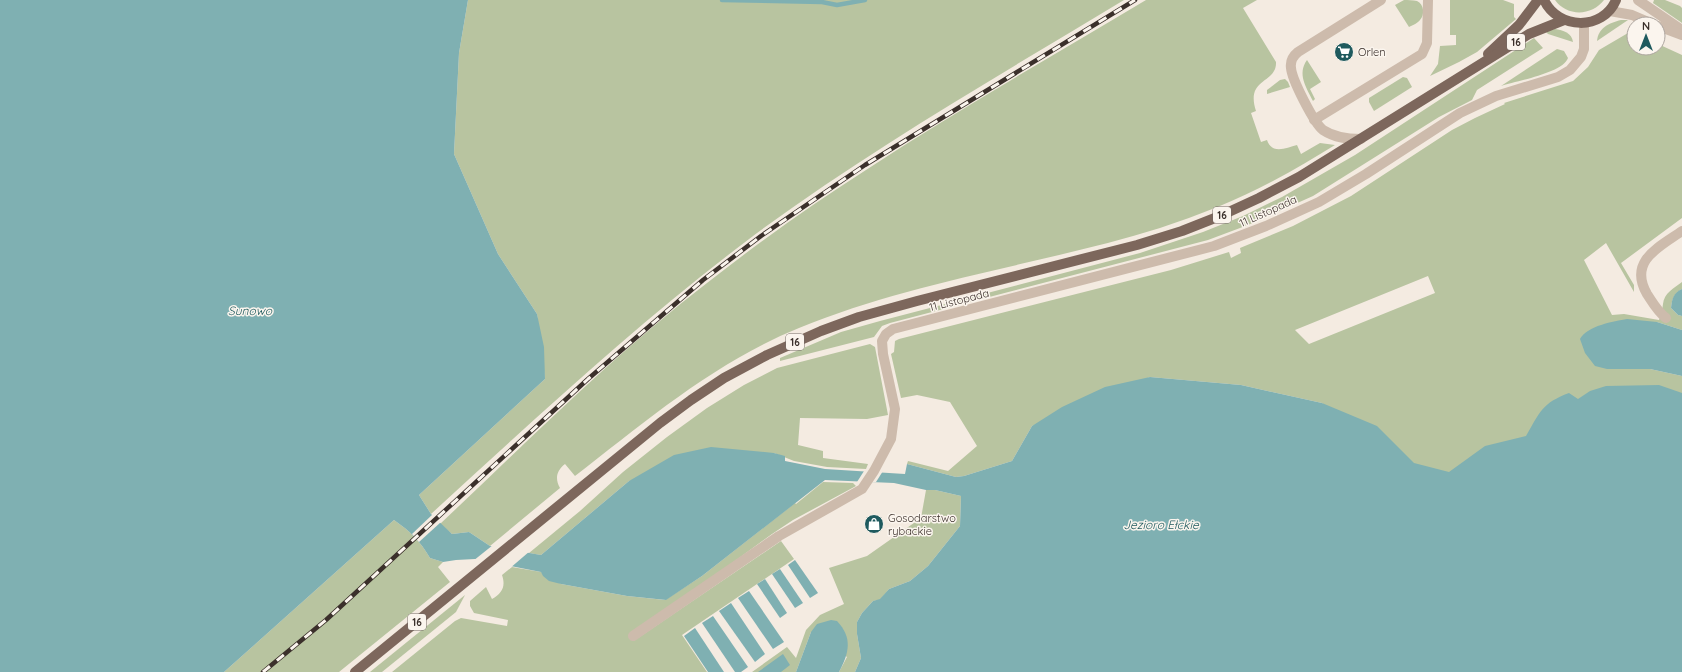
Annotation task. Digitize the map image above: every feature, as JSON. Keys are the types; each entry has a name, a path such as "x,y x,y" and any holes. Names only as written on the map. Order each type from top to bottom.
{"main road":[{"name":"16","path":"1471,70 1519,25 1538,0"},
{"path":"1544,0 1550,10 1564,20 1578,24 1602,17 1610,11 1616,0"},
{"name":"16","path":"355,672 647,432 686,403 724,378 784,346 859,317 1110,252 1182,231 1259,198 1299,177 1529,34 1564,20"}],"street":[{"path":"1362,139 1346,139 1333,135 1322,129 1314,120 1290,68 1293,57 1298,52 1381,0"},
{"path":"1314,120 1422,54 1427,43 1428,0"},
{"path":"1638,0 1682,30"},
{"path":"1610,11 1634,16"},
{"name":"11 Listopada","path":"633,636 779,536 862,489 874,471 891,439 895,409 883,354 882,341 886,334 893,329 1214,246 1266,226 1319,202 1460,113 1496,96 1558,77 1570,70 1581,57 1584,49 1584,23"},
{"path":"1666,29 1682,35"},
{"path":"1666,318 1657,311 1643,287 1640,277 1642,266 1652,252 1682,231"}],"green space":[{"path":"468,0 1124,0 892,141 801,201 757,233 631,334 550,405 431,514 419,495 545,379 537,314 498,254 454,154 459,53"},
{"path":"1146,0 1257,0 1243,8 1276,62 1275,69 1272,74 1258,86 1255,92 1254,100 1256,111 1251,113 1261,142 1267,140 1272,148 1276,149 1284,149 1297,145 1301,154 1320,143 1335,145 1246,195 1175,223 1115,241 888,297 843,311 799,328 768,342 710,375 655,414 575,476 565,464 557,475 557,481 560,488 490,546 469,532 452,534 440,524 637,340 746,253 825,197 900,148"},
{"path":"1404,0 1419,2 1423,10 1422,18 1417,23 1409,27 1395,5"},
{"path":"1450,0 1503,0 1514,4 1514,17 1516,19 1477,52 1430,76 1438,64 1440,46 1456,45 1456,35 1450,35"},
{"path":"1555,0 1604,0 1593,9 1586,12 1573,12 1560,6"},
{"path":"1654,0 1665,0 1680,6 1682,8 1682,23 1653,3"},
{"path":"1626,20 1597,41 1599,33 1602,29 1612,23"},
{"path":"1555,29 1569,34 1573,42 1548,34 1545,31"},
{"path":"1626,34 1626,56 1666,56 1666,48 1682,55 1682,218 1621,263 1634,285 1634,292 1606,243 1584,260 1612,315 1624,314 1659,320 1665,297 1682,282 1682,289 1677,292 1674,297 1671,308 1678,315 1682,316 1682,330 1657,322 1607,369 1650,369 1682,376 1682,416 1431,483 1322,403 1241,385 1150,377 1032,426 1012,461 964,476 956,477 907,464 908,461 948,471 977,446 950,402 917,395 901,398 891,354 894,352 895,341 1171,270 1229,252 1231,258 1241,253 1240,248 1293,226 1351,196 1452,130 1475,118 1505,104 1504,103 1573,81 1588,67 1599,50","holes":["1428,276 1435,293 1309,344 1295,330"]},
{"path":"1534,38 1543,48 1477,90 1472,100 1439,117 1313,196 1248,225 1208,240 890,323 882,326 874,337 780,361 780,358 841,332 1140,253 1203,232 1243,216 1282,197 1355,155"},
{"path":"1557,49 1564,51 1568,58 1558,68 1538,76 1501,86"},
{"path":"1307,60 1321,82 1310,89 1315,99 1313,101 1305,86 1303,75 1304,65"},
{"path":"1403,77 1407,78 1412,87 1374,111 1369,102 1369,98"},
{"path":"1285,79 1290,87 1267,94 1267,90 1280,80"},
{"path":"870,344 875,347 888,415 867,419 800,418 798,445 823,451 823,458 868,464 866,469 827,467 794,461 774,453 629,481 541,555 529,553 580,511 623,472 667,437 707,408 744,385 777,368"},
{"path":"823,482 853,483 856,486 793,520 772,534 705,583 638,638 781,541 794,559 682,635 707,672 392,672 455,621 461,618 507,626 508,620 474,613 470,606 470,601 486,587 492,599 495,597 501,592 504,583 502,575 512,567 541,572 561,584 627,596 665,600 702,576"},
{"path":"926,490 935,490 961,496 960,526 928,566 910,581 889,589 880,600 873,601 862,613 857,622 857,634 861,658 855,672 839,672 847,657 811,632 796,672 752,672 787,647 796,658 806,630 820,615 844,604 829,568 867,556 921,518"},
{"path":"394,520 415,537 430,558 443,562 438,567 450,582 339,672 224,672"},
{"path":"465,595 456,612 382,672 370,672"}],"water":[{"path":"0,0 468,0 459,53 454,154 498,254 537,314 544,347 545,379 419,495 431,514 452,534 469,532 490,546 541,555 629,481 674,455 711,447 774,453 785,456 785,461 825,469 905,474 907,464 956,477 964,476 1012,461 1032,426 1062,407 1105,387 1150,377 1241,385 1322,403 1377,426 1414,463 1449,472 1485,446 1526,436 1539,414 1547,405 1569,393 1578,399 1590,391 1606,386 1659,385 1682,393 1682,672 855,672 861,658 857,634 857,622 862,613 873,601 880,599 889,589 910,581 928,566 960,526 961,496 894,483 825,480 702,576 666,600 627,596 561,584 549,581 541,572 475,559 443,562 430,558 415,537 394,520 224,672 0,672"},
{"path":"1682,289 1682,316 1678,315 1671,308 1674,297 1677,292"},
{"path":"1627,319 1657,322 1682,330 1682,376 1650,369 1607,369 1595,366 1585,353 1580,339 1583,334 1595,327"},
{"path":"795,560 818,593 810,598 788,565"},
{"path":"780,569 803,603 795,608 772,574"},
{"path":"765,579 787,613 780,618 757,584"},
{"path":"749,591 784,642 773,649 738,598"},
{"path":"731,603 765,654 755,662 719,611"},
{"path":"713,616 748,667 741,672 735,672 702,623"},
{"path":"831,620 837,621 842,627 848,646 839,672 796,672 811,632 817,624"},
{"path":"695,628 724,672 708,672 684,636"},
{"path":"783,654 790,665 781,672 758,672"}],"pier":[{"path":"864,471 883,471 876,482 857,482"},
{"path":"433,514 441,522 419,542 412,534"},
{"path":"493,545 530,551 509,569 473,561"}],"waterway":[{"path":"722,0 822,2 837,5 865,0"}],"railway":[{"path":"263,672 326,620 588,379 703,280 761,236 865,165 1135,0"}],"place":[{"name":"Orlen","path":"1344,52"},
{"name":"Gosodarstwo rybackie","path":"874,524"}],"water label":[{"name":"Sunowo","path":"250,311"},
{"name":"Jezioro Ełckie","path":"1161,525"}]}
